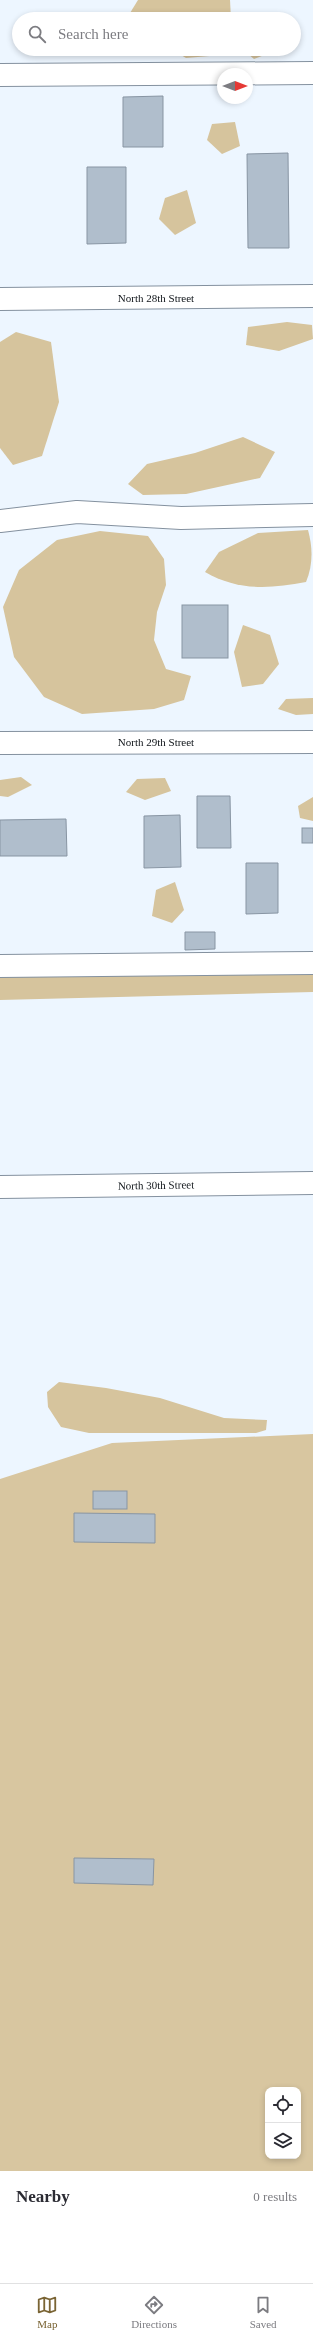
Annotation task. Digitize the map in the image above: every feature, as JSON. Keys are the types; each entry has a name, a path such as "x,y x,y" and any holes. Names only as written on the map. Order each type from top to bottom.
{"street":[{"path":"0,75 313,73"},
{"name":"North 28th Street","path":"0,299 313,296"},
{"path":"0,521 76,512 181,518 313,515"},
{"name":"North 29th Street","path":"0,743 313,742"},
{"path":"0,966 313,962"},
{"name":"North 30th Street","path":"0,1187 313,1183"}],"shaded area":[{"path":"138,0 230,0 231,12 131,12"},
{"path":"183,56 209,56 186,58"},
{"path":"250,56 262,56 254,59"},
{"path":"235,122 240,146 222,154 207,140 212,124"},
{"path":"187,190 196,223 175,235 159,219 165,198"},
{"path":"287,322 312,325 313,339 279,351 246,345 248,327"},
{"path":"16,332 51,342 59,402 42,456 13,465 0,448 0,342"},
{"path":"243,437 275,452 260,478 186,494 143,495 128,484 147,464 195,453"},
{"path":"308,530 312,556 306,582 279,586 254,587 230,583 205,572 219,552 258,533"},
{"path":"100,531 148,536 164,559 166,585 157,612 154,640 166,669 191,676 184,700 154,709 82,714 44,697 14,657 3,607 19,570 57,540"},
{"path":"243,625 270,635 279,664 263,684 242,687 234,652"},
{"path":"313,698 313,714 296,715 278,709 286,699"},
{"path":"21,777 32,785 8,797 0,796 0,780"},
{"path":"165,778 171,791 145,800 126,792 137,779"},
{"path":"313,797 313,821 300,818 298,806"},
{"path":"175,882 184,910 172,923 152,916 156,890"},
{"path":"313,972 313,992 0,1000 0,976"},
{"path":"59,1382 106,1388 160,1398 224,1418 267,1420 266,1430 256,1433 89,1433 61,1427 48,1407 47,1392"},
{"path":"313,1434 313,2171 0,2171 0,1479 112,1443"}],"building":[{"path":"163,96 163,147 123,147 123,97"},
{"path":"288,153 289,248 248,248 247,154"},
{"path":"87,167 126,167 126,243 87,244"},
{"path":"182,605 228,605 228,658 182,658"},
{"path":"197,796 230,796 231,848 197,848"},
{"path":"180,815 181,867 144,868 144,816"},
{"path":"66,819 67,856 0,856 0,820"},
{"path":"302,828 313,828 313,843 302,843"},
{"path":"246,863 278,863 278,913 246,914"},
{"path":"185,932 215,932 215,949 185,950"},
{"path":"93,1491 127,1491 127,1509 93,1509"},
{"path":"74,1513 155,1514 155,1543 74,1542"},
{"path":"74,1858 154,1859 153,1885 74,1883"}]}
